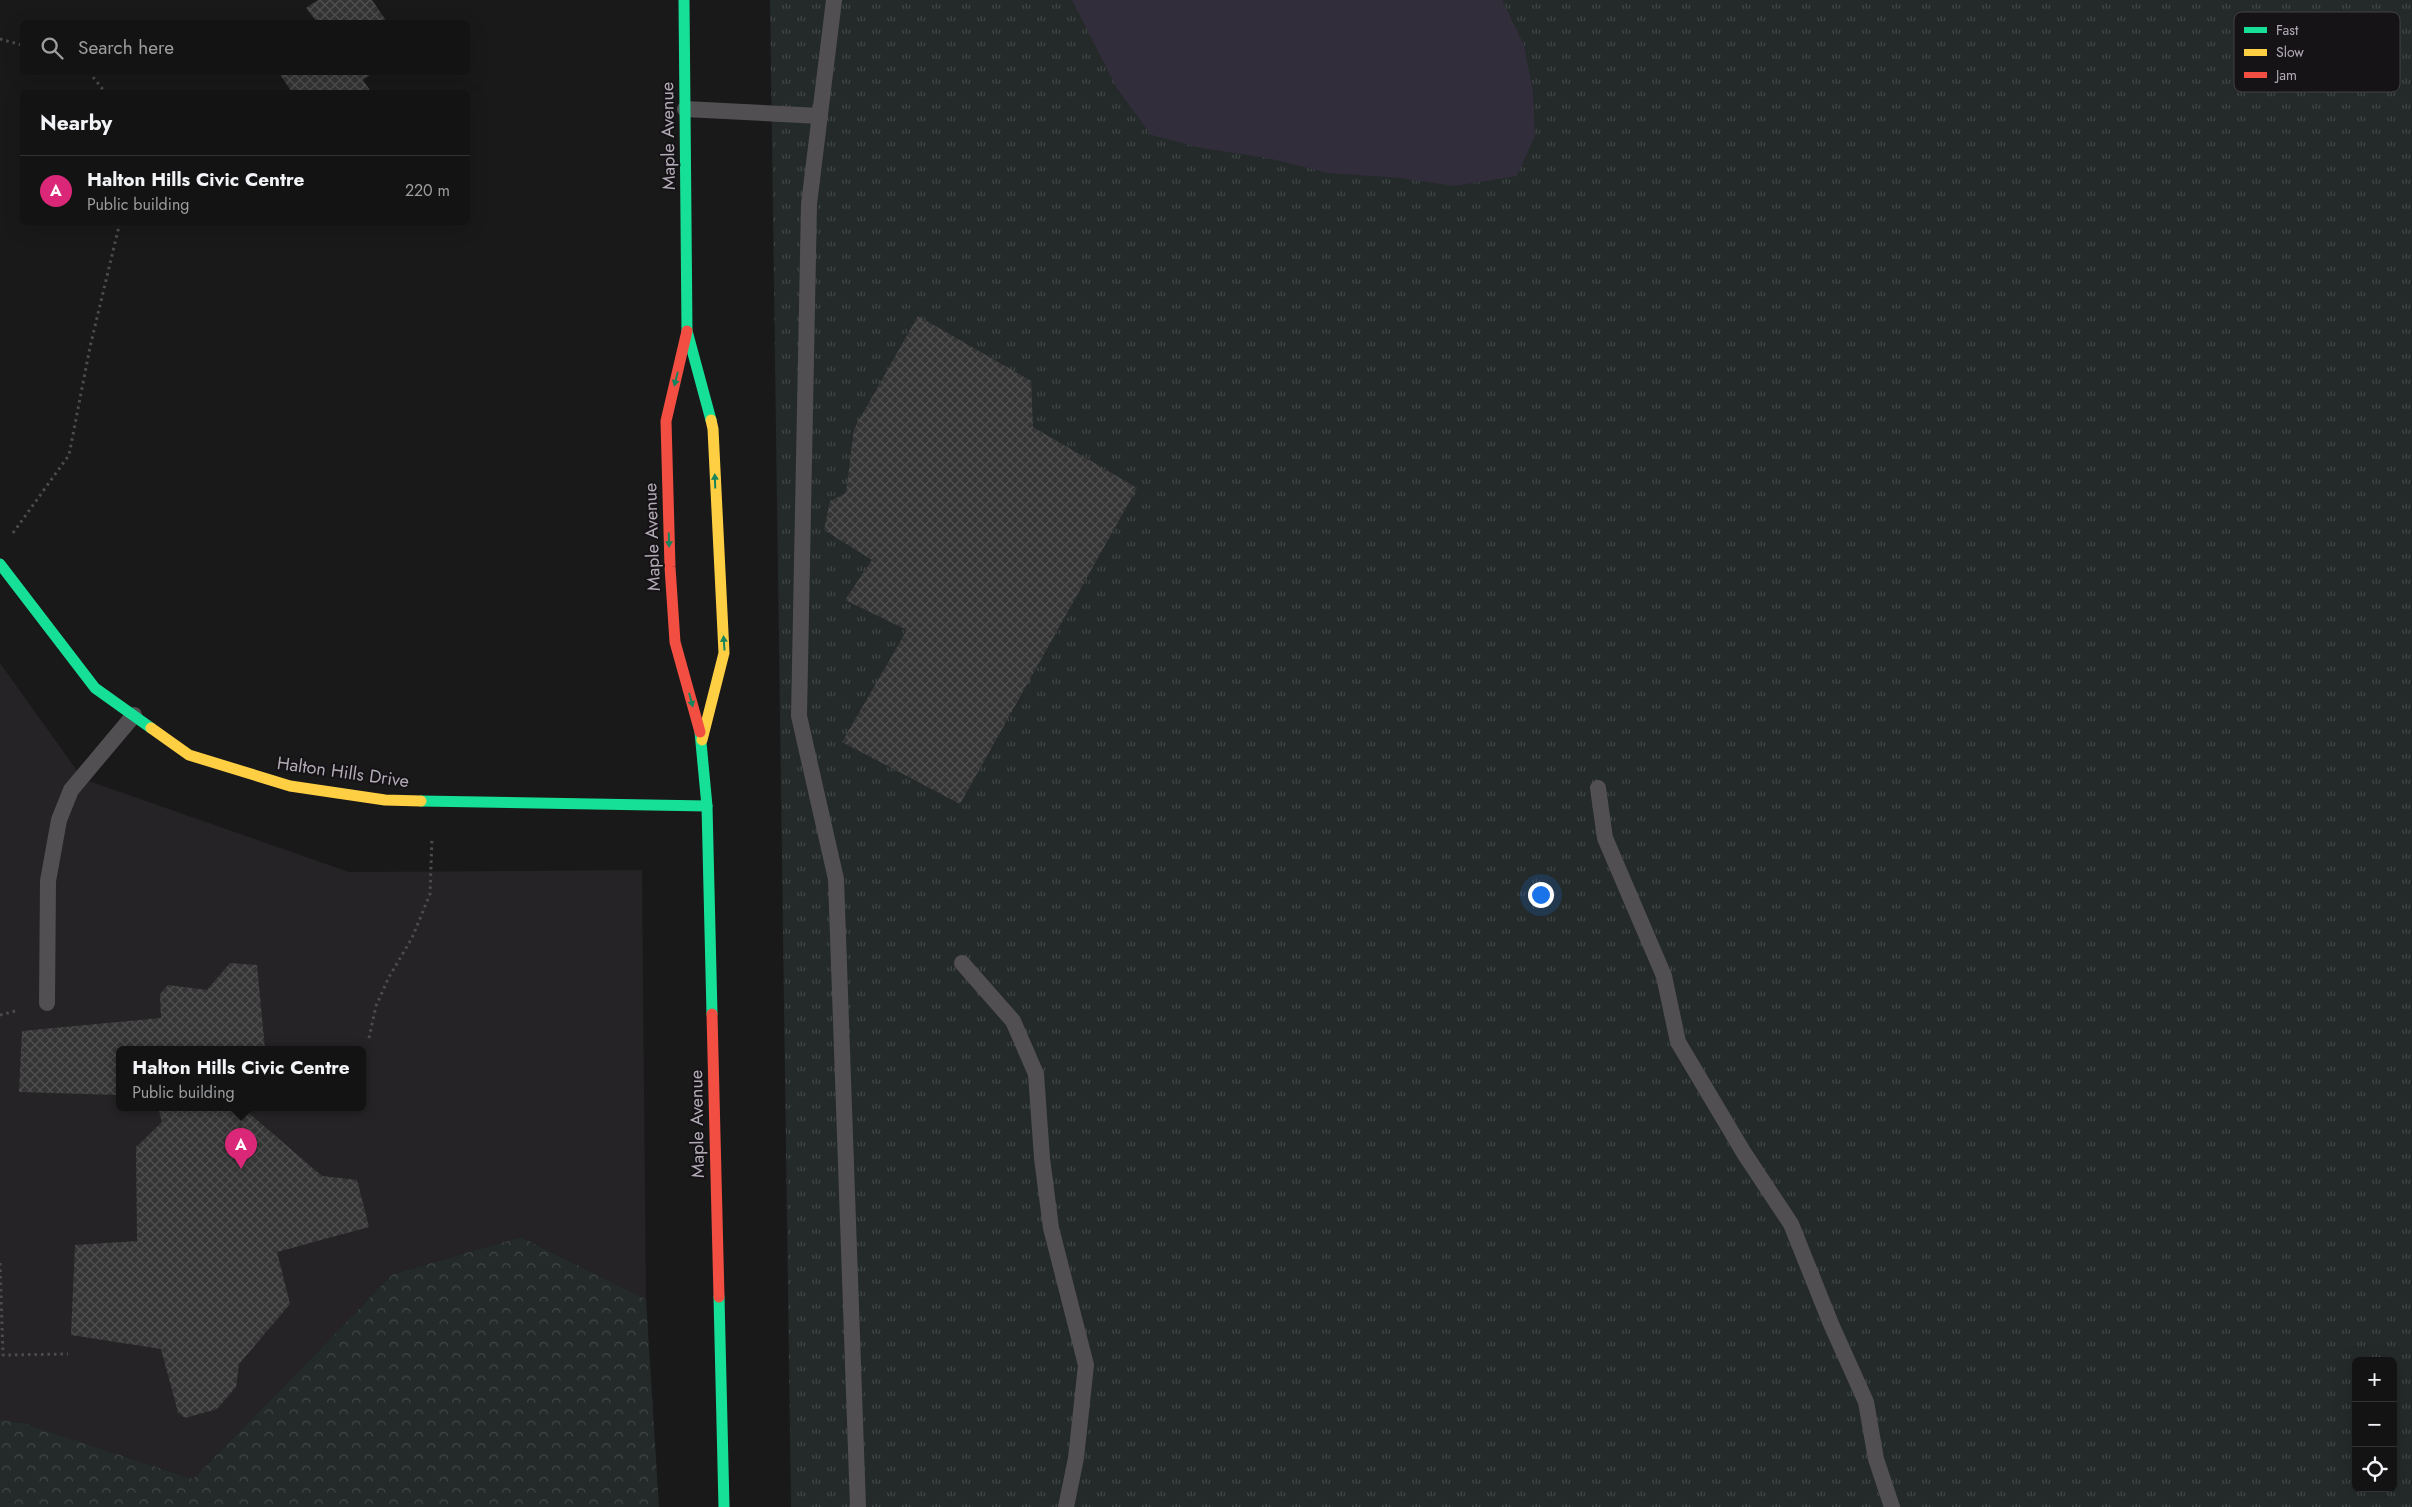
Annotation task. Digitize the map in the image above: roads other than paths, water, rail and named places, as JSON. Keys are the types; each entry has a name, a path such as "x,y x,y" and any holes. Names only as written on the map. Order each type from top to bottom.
{"main road":[{"name":"Maple Avenue","path":"684,0 687,331 666,421 670,558 676,642 702,741 707,806 724,1507"},
{"name":"Maple Avenue","path":"687,331 713,429 724,653 702,741"},
{"name":"Halton Hills Drive","path":"0,564 95,688 189,755 290,786 385,800 707,806"}],"lane":[{"path":"834,0 809,204 799,716 836,879 858,1507"},
{"path":"685,109 820,116"},
{"path":"47,1003 48,881 59,820 71,790 134,715"},
{"path":"1598,788 1605,838 1664,976 1678,1042 1744,1152 1791,1224 1830,1324 1866,1402 1876,1459 1892,1507"},
{"path":"962,963 1012,1021 1036,1074 1042,1158 1051,1228 1086,1366 1076,1458 1066,1507"}],"place":[{"name":"Halton Hills Civic Centre","path":"241,1169"}]}
